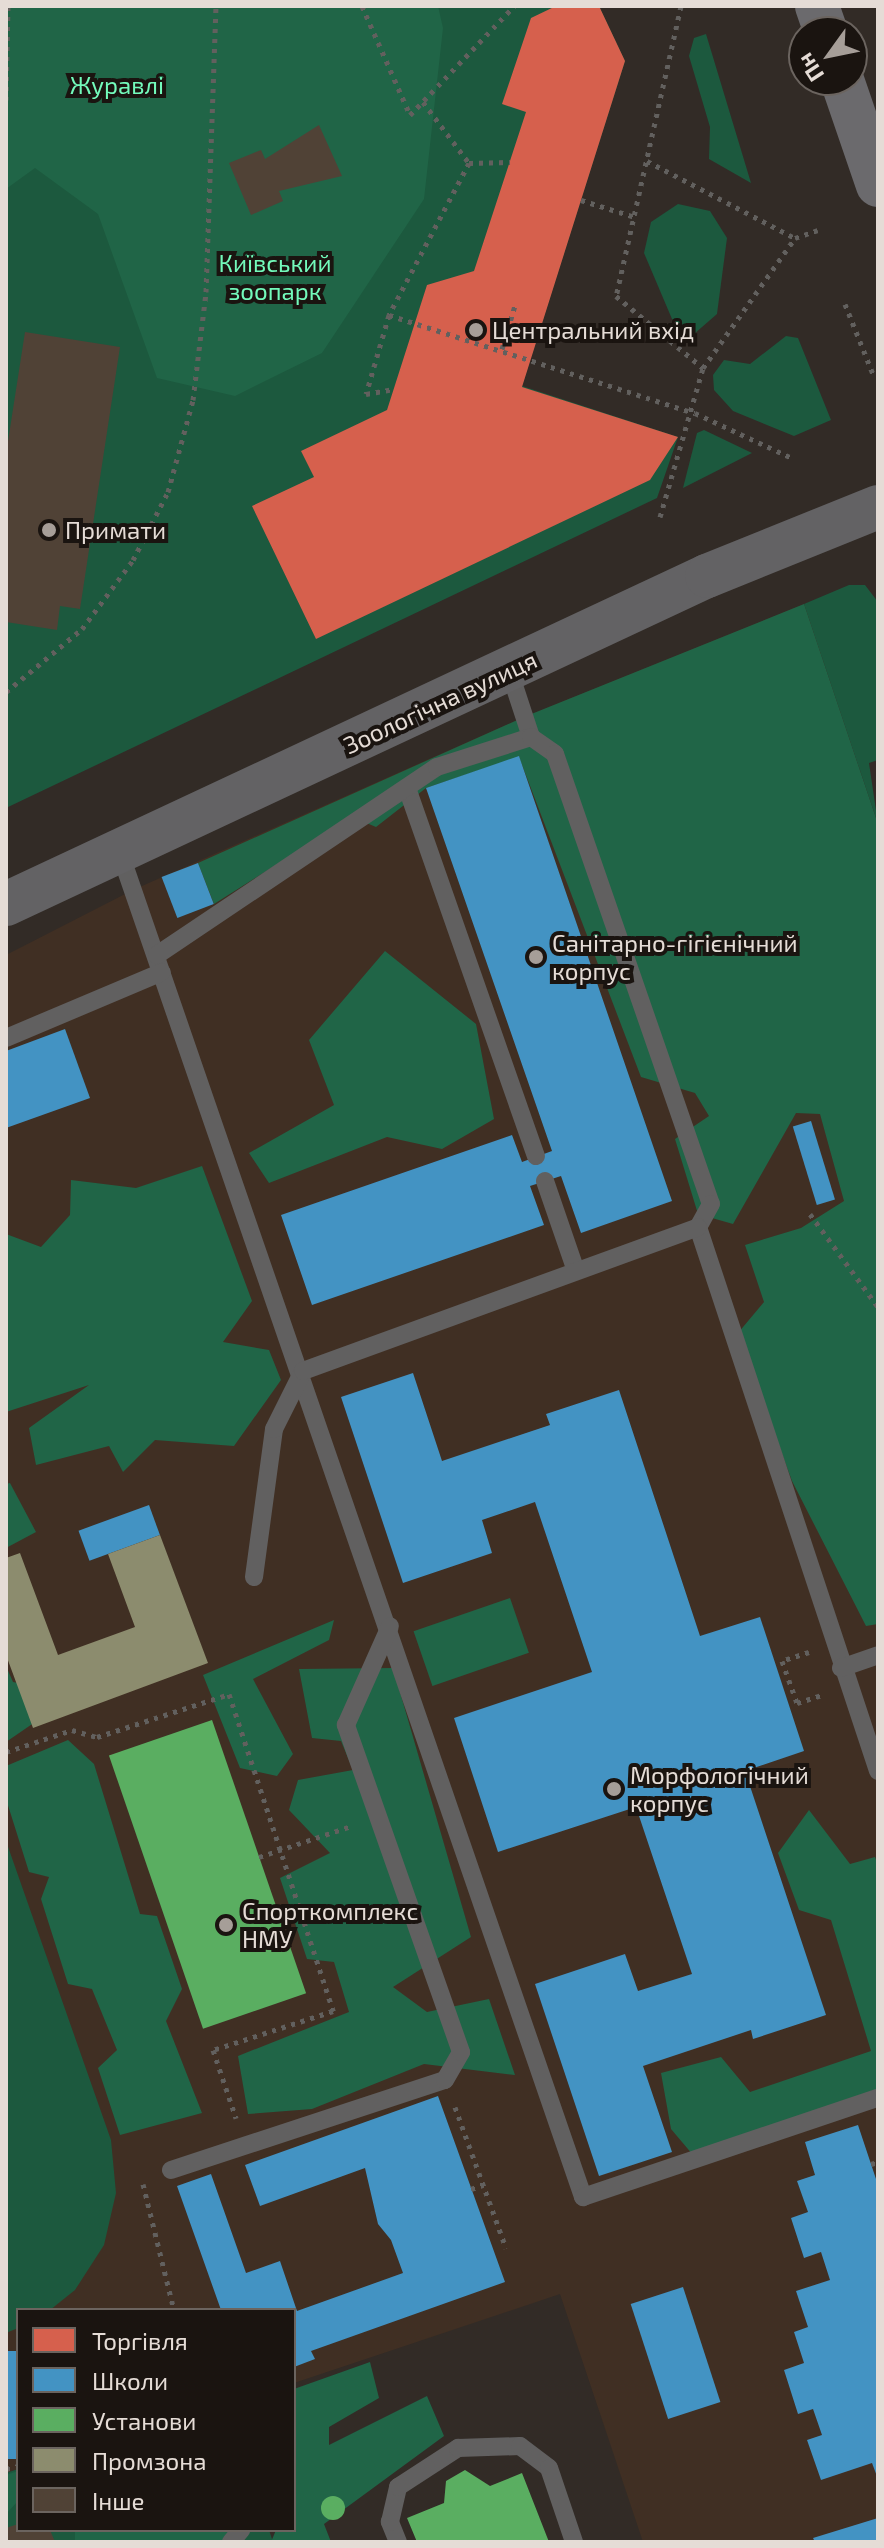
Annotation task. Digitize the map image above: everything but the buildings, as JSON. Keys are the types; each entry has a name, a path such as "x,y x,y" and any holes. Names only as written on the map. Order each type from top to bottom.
{"main road":[{"path":"847,96 878,185"}],"street":[{"name":"Зоологічна вулиця","path":"6,904 509,670 878,507"}],"lane":[{"path":"254,1577 274,1429 303,1371 698,1227 711,1204 555,754 531,737 509,670"},
{"path":"6,1038 160,964 437,767 531,737"},
{"path":"407,788 536,1156"},
{"path":"119,850 303,1371 583,2197 878,2098"},
{"path":"545,1181 576,1271"},
{"path":"698,1227 841,1668 878,1771"},
{"path":"171,2170 445,2080 461,2052 346,1725 390,1626"},
{"path":"841,1668 878,1655"},
{"path":"398,2542 390,2522 398,2487 458,2448 520,2446 549,2468 574,2542"}],"path":[{"path":"6,100 8,6"},
{"path":"6,692 82,629 133,560 168,492 193,400 206,292 216,6"},
{"path":"362,6 410,115 514,6"},
{"path":"681,6 616,296 703,368"},
{"path":"423,102 469,163"},
{"path":"647,161 795,238"},
{"path":"469,163 510,162"},
{"path":"393,389 366,394 389,315 469,163"},
{"path":"581,200 635,217"},
{"path":"660,517 695,413 703,368 795,238 818,230"},
{"path":"502,349 516,302"},
{"path":"845,304 873,374"},
{"path":"389,315 695,413 792,458"},
{"path":"810,1214 878,1307"},
{"path":"813,1651 782,1661 789,1682 797,1703 828,1692"},
{"path":"782,1684 789,1682"},
{"path":"6,1752 72,1730 97,1737 229,1694 333,2011 213,2050 245,2146"},
{"path":"259,1857 378,1817"},
{"path":"445,2080 506,2248"},
{"path":"171,2170 143,2181 174,2308"},
{"path":"471,2189 483,2185"}],"shaded area":[{"path":"804,604 878,825 878,2542 643,2542 560,2294 296,2382 296,2308 16,2308 16,2470 6,2473 6,955 133,890 524,717"}],"green space":[{"name":"Київський зоопарк","path":"6,6 599,6 625,61 522,386 678,437 657,498 6,808"},
{"name":"Журавлі","path":"6,6 438,6 443,28 424,199 322,353 235,396 157,378 98,214 35,168 6,189"},
{"path":"706,34 751,183 709,159 710,127 689,56 694,38"},
{"path":"678,204 710,211 727,238 717,314 694,334 672,319 644,253 651,222"},
{"path":"786,336 798,338 831,420 794,436 733,411 714,390 713,375 724,360 750,364"},
{"path":"704,430 752,453 683,488 697,433"},
{"path":"849,585 865,585 878,602 878,760 869,763 878,824 804,604"},
{"path":"804,604 878,824 878,1624 866,1626 792,1481 738,1333 764,1302 745,1245 801,1228 844,1201 820,1114 796,1113 733,1224 698,1214 675,1139 709,1116 695,1093 641,1077 519,757 426,788 376,827 352,817 214,904 198,863 524,717"},
{"path":"385,951 476,1024 494,1119 442,1149 387,1137 269,1183 249,1153 334,1105 309,1040"},
{"path":"202,1166 252,1301 223,1342 269,1350 281,1380 234,1446 155,1440 123,1472 109,1446 36,1465 29,1428 89,1385 6,1412 6,1234 41,1247 70,1215 71,1180 136,1188"},
{"path":"10,1483 36,1532 6,1548 6,1484"},
{"path":"510,1598 529,1653 432,1686 414,1631"},
{"path":"334,1620 329,1640 253,1679 293,1754 277,1776 240,1768 203,1675"},
{"path":"6,1666 13,1682 76,1694 6,1742"},
{"path":"393,1668 471,1937 393,1987 427,2012 489,1999 515,2075 424,2064 312,2109 248,2114 238,2056 349,2012 334,1962 307,1959 280,1878 330,1853 289,1810 298,1780 353,1770 341,1741 312,1738 299,1669"},
{"path":"68,1740 94,1764 140,1914 157,1916 182,1989 166,2021 202,2113 120,2135 98,2068 117,2050 92,1989 68,1984 41,1899 49,1877 29,1872 6,1799 6,1766"},
{"path":"809,1810 850,1864 875,1857 878,1865 878,2089 693,2155 671,2129 661,2073 721,2057 750,2092 871,2051 831,1920 799,1910 778,1853"},
{"path":"6,1841 111,2140 116,2193 104,2245 75,2290 52,2308 16,2308 16,2329 6,2333"},
{"path":"370,2362 379,2398 329,2427 329,2445 427,2396 444,2436 324,2524 331,2542 271,2542 275,2532 296,2532 296,2388"},
{"path":"16,2470 16,2532 270,2532 273,2542 6,2542 6,2473"},
{"path":"16,2472 16,2503 6,2514 6,2475"},
{"path":"75,2532 233,2532 233,2542 75,2542"}],"place":[{"name":"Центральний вхід","path":"476,330"},
{"name":"Примати","path":"49,530"},
{"name":"Санітарно-гігієнічний корпус","path":"536,957"},
{"name":"Морфологічний корпус","path":"614,1789"},
{"name":"Спорткомплекс НМУ","path":"226,1925"}]}
